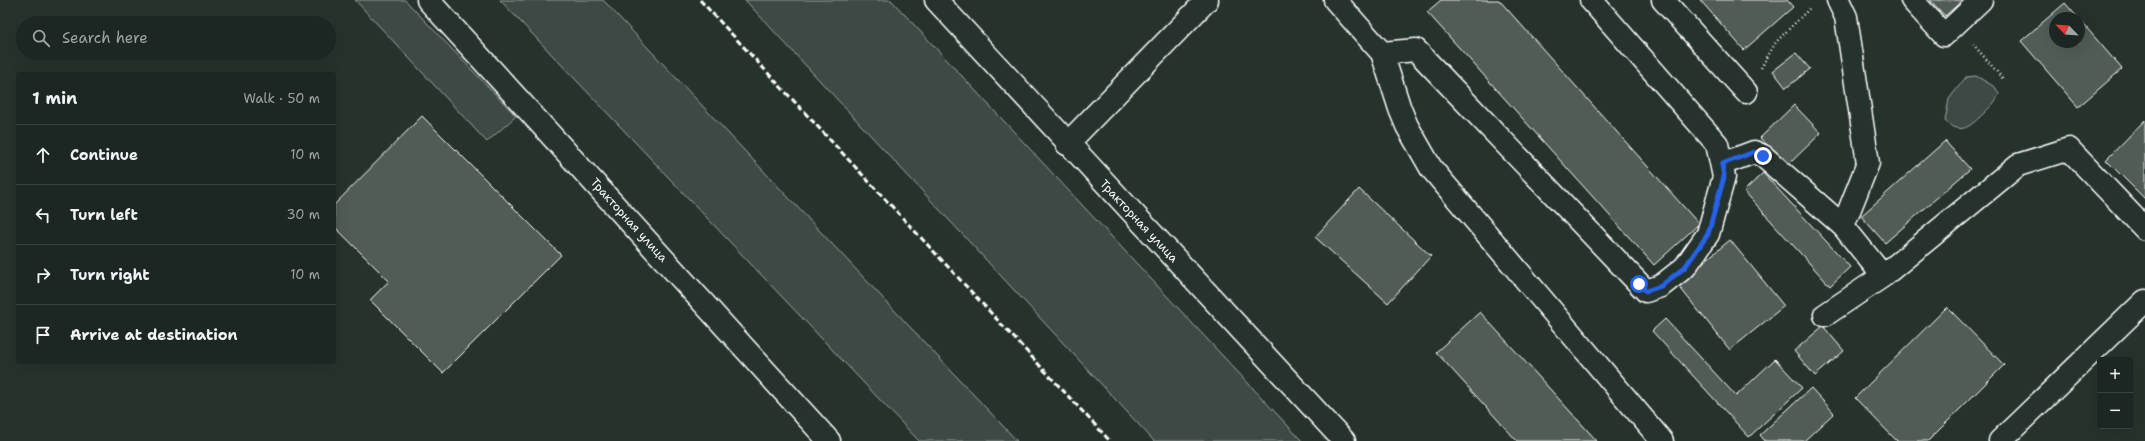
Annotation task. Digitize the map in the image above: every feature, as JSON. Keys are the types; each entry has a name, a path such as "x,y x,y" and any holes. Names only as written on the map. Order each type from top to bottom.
{"street":[{"name":"Тракторная улица","path":"428,0 829,441"},
{"name":"Тракторная улица","path":"936,0 1067,144 1344,441"},
{"path":"1067,144 1207,0"},
{"path":"1335,0 1382,53 1407,126 1431,168 1662,441"},
{"path":"1382,53 1416,50 1646,291 1661,286 1685,267 1708,234 1724,177 1722,164 1717,144 1591,0"},
{"path":"1663,0 1746,92"},
{"path":"1838,0 1846,17 1868,163 1843,226"},
{"path":"1912,0 1944,35 1981,0"},
{"path":"1825,315 1883,276 2018,165 2069,149 2145,229"},
{"path":"1722,164 1754,152 1763,156 1843,226 1883,276"},
{"path":"2000,441 2145,301"}],"path":[{"path":"1746,92 1776,42 1813,5"},
{"path":"1956,24 2004,80"}],"shaded area":[{"path":"355,0 405,0 516,116 487,142"},
{"path":"500,0 603,0 1017,441 919,441"},
{"path":"745,0 891,0 1302,441 1154,441"},
{"path":"1976,76 1995,87 1999,94 1993,104 1974,122 1966,128 1956,128 1945,121 1949,99 1966,77"}],"building":[{"path":"1441,0 1499,0 1699,224 1654,265 1427,12"},
{"path":"1700,0 1787,0 1793,7 1744,50"},
{"path":"1930,0 1963,0 1945,16"},
{"path":"2065,3 2073,12 2055,12"},
{"path":"2049,17 2049,48 2085,48 2085,26 2122,69 2078,107 2021,41"},
{"path":"1796,53 1810,69 1786,88 1773,71"},
{"path":"1794,105 1821,133 1788,165 1760,138"},
{"path":"422,116 561,255 443,373 370,300 389,281 336,228 336,203"},
{"path":"2145,120 2145,199 2106,160"},
{"path":"1945,141 1970,169 1885,243 1861,216"},
{"path":"1763,173 1850,267 1830,286 1744,191"},
{"path":"1359,189 1431,256 1388,303 1315,237"},
{"path":"1730,240 1784,306 1730,350 1677,284"},
{"path":"1947,307 2004,365 1928,441 1897,441 1855,398"},
{"path":"1480,312 1597,441 1517,441 1436,352"},
{"path":"1665,319 1736,396 1775,359 1802,388 1749,437 1652,331"},
{"path":"1823,326 1844,351 1815,376 1794,351"},
{"path":"1811,388 1834,413 1804,441 1765,441 1760,435"}],"railway":[{"path":"700,0 1110,441"}],"route":[{"path":"1639,284 1646,291 1661,286 1685,267 1708,234 1724,177 1722,164 1754,152 1763,156"}]}
